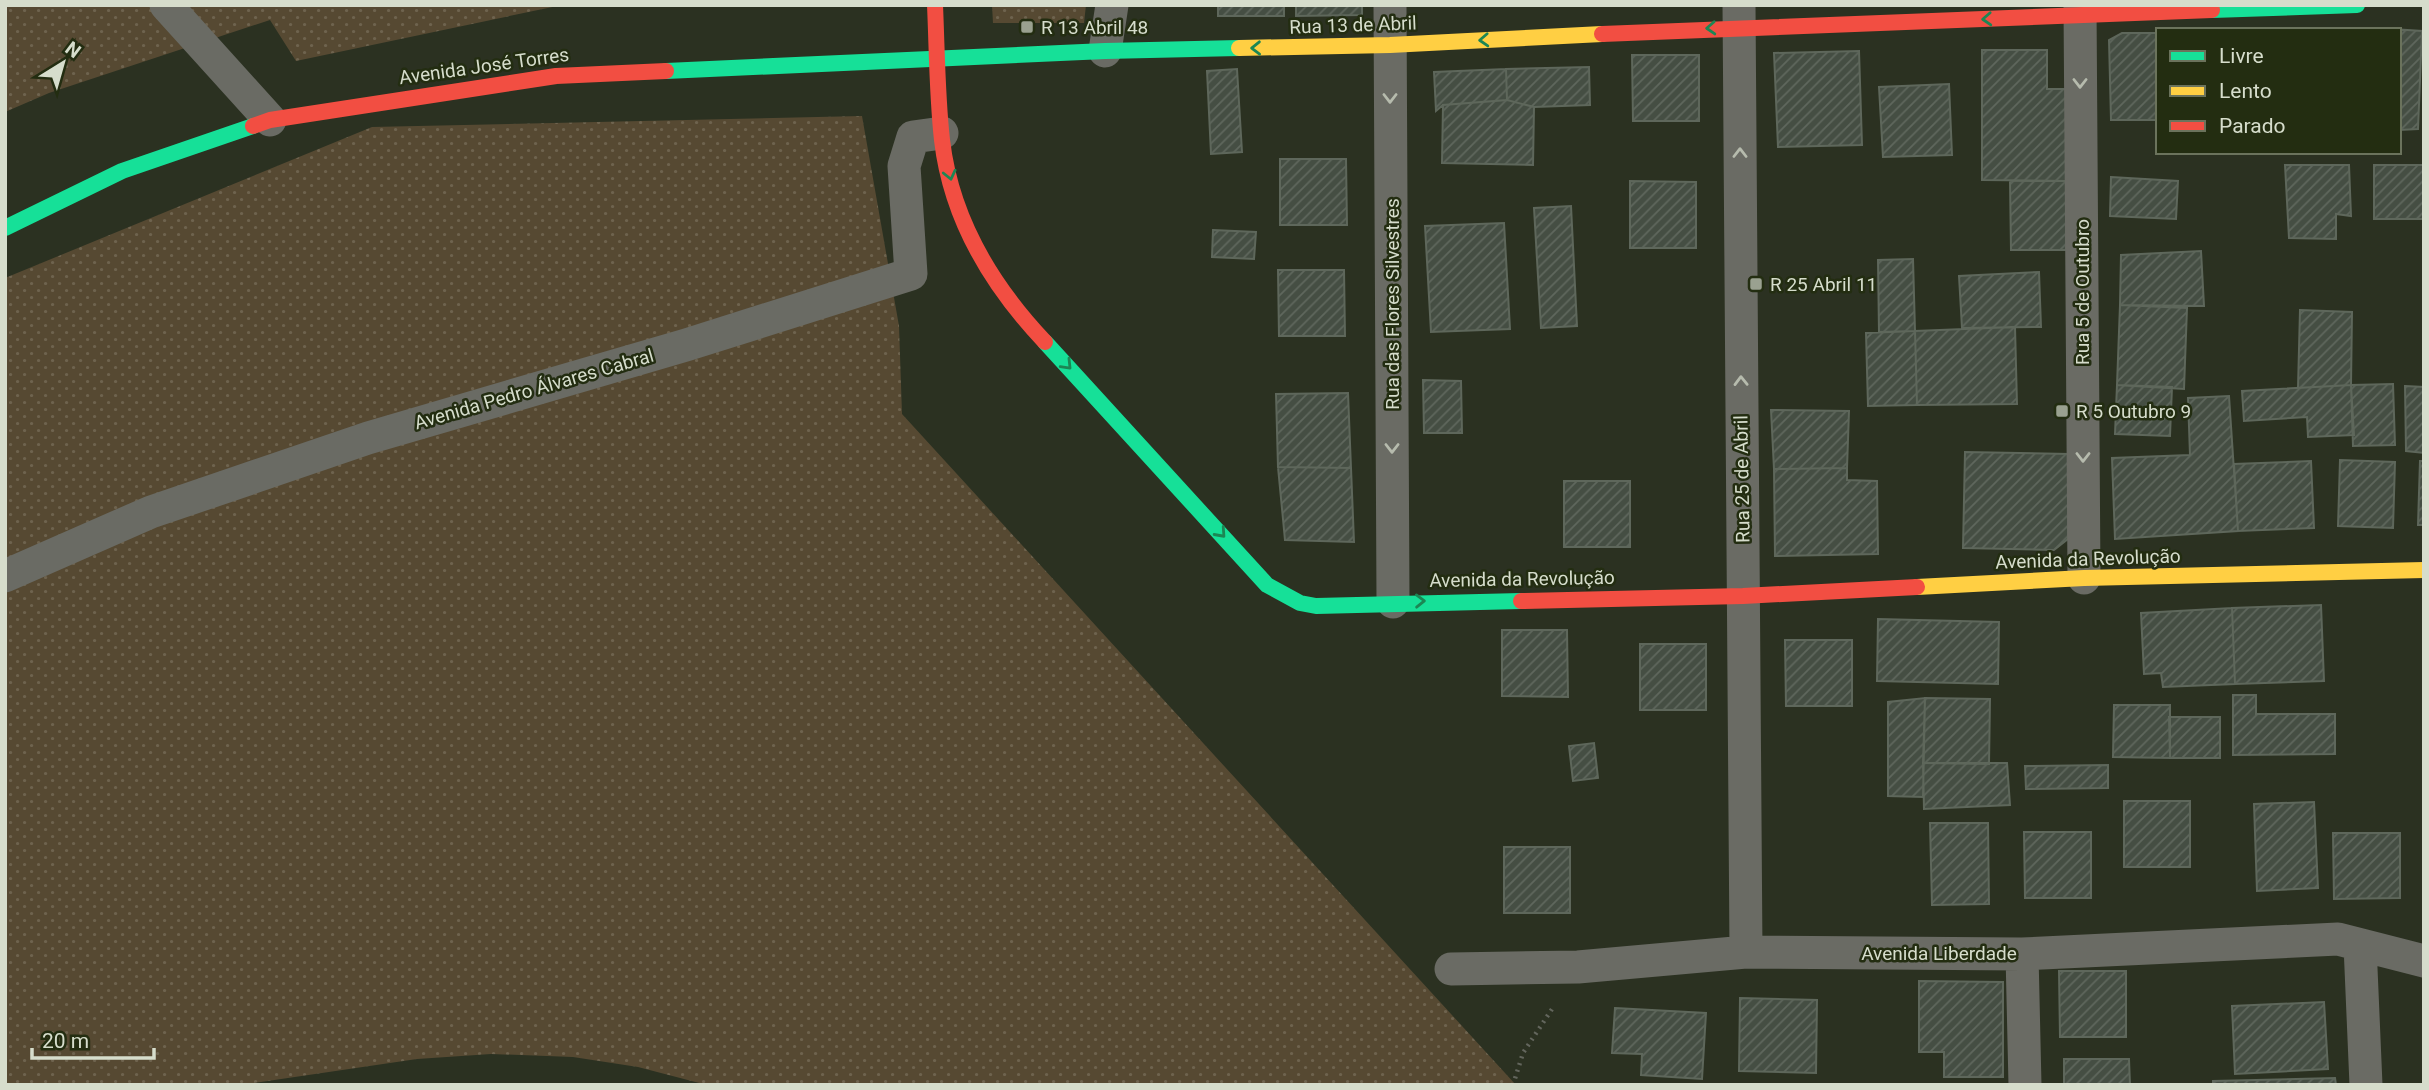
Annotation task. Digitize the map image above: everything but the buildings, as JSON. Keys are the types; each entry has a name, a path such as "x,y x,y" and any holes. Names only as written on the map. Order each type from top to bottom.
{"street":[{"path":"166,5 270,121"},
{"path":"935,5 938,58"},
{"path":"1105,51 1112,5"},
{"name":"Rua das Flores Silvestres","path":"1390,5 1393,602"},
{"name":"Rua 13 de Abril","path":"938,58 1105,51 1390,46 1739,16 2357,5"},
{"name":"Rua 5 de Outubro","path":"2080,10 2084,579"},
{"name":"Rua 25 de Abril","path":"1739,16 1746,952"},
{"name":"Avenida José Torres","path":"5,228 122,171 270,121 556,76 938,58"},
{"name":"Avenida da Revolução","path":"938,58 942,133 954,195 978,255 1012,307 1126,427 1267,585 1300,603 1317,606 1393,602 1744,596 2084,579 2424,570"},
{"name":"Avenida Pedro Álvares Cabral","path":"5,576 150,512 368,438 685,345 911,274 904,166 913,137 942,133"},
{"name":"Avenida Liberdade","path":"1451,969 1578,967 1746,952 2022,954 2338,939 2424,961"},
{"path":"2360,945 2366,1085"},
{"path":"2022,954 2025,1085"}],"path":[{"path":"1513,1085 1523,1053 1578,967"}],"shaded area":[{"path":"5,5 562,5 296,61 270,20 49,93 5,112"},
{"path":"992,5 1086,5 1084,23 993,23"},
{"path":"862,116 899,326 902,414 1516,1085 707,1085 638,1067 573,1057 491,1054 417,1059 241,1085 5,1085 5,278 372,127"}],"traffic: fast":[{"path":"2212,10 2357,5"},
{"path":"666,71 1105,51 1239,48"},
{"path":"5,228 122,171 253,126"},
{"path":"1045,342 1267,585 1300,603 1316,606 1521,601"}],"traffic: slow":[{"path":"1239,48 1390,45 1602,34"},
{"path":"1917,587 2084,578 2424,570"}],"traffic: jam":[{"path":"935,5 942,140 954,197 991,274 1045,342"},
{"path":"1602,34 2212,10"},
{"path":"253,126 270,120 556,76 666,71"},
{"path":"1521,601 1743,596 1917,587"}],"place":[{"name":"R 13 Abril 48","path":"1027,27"},
{"name":"R 25 Abril 11","path":"1756,284"},
{"name":"R 5 Outubro 9","path":"2062,411"}]}
